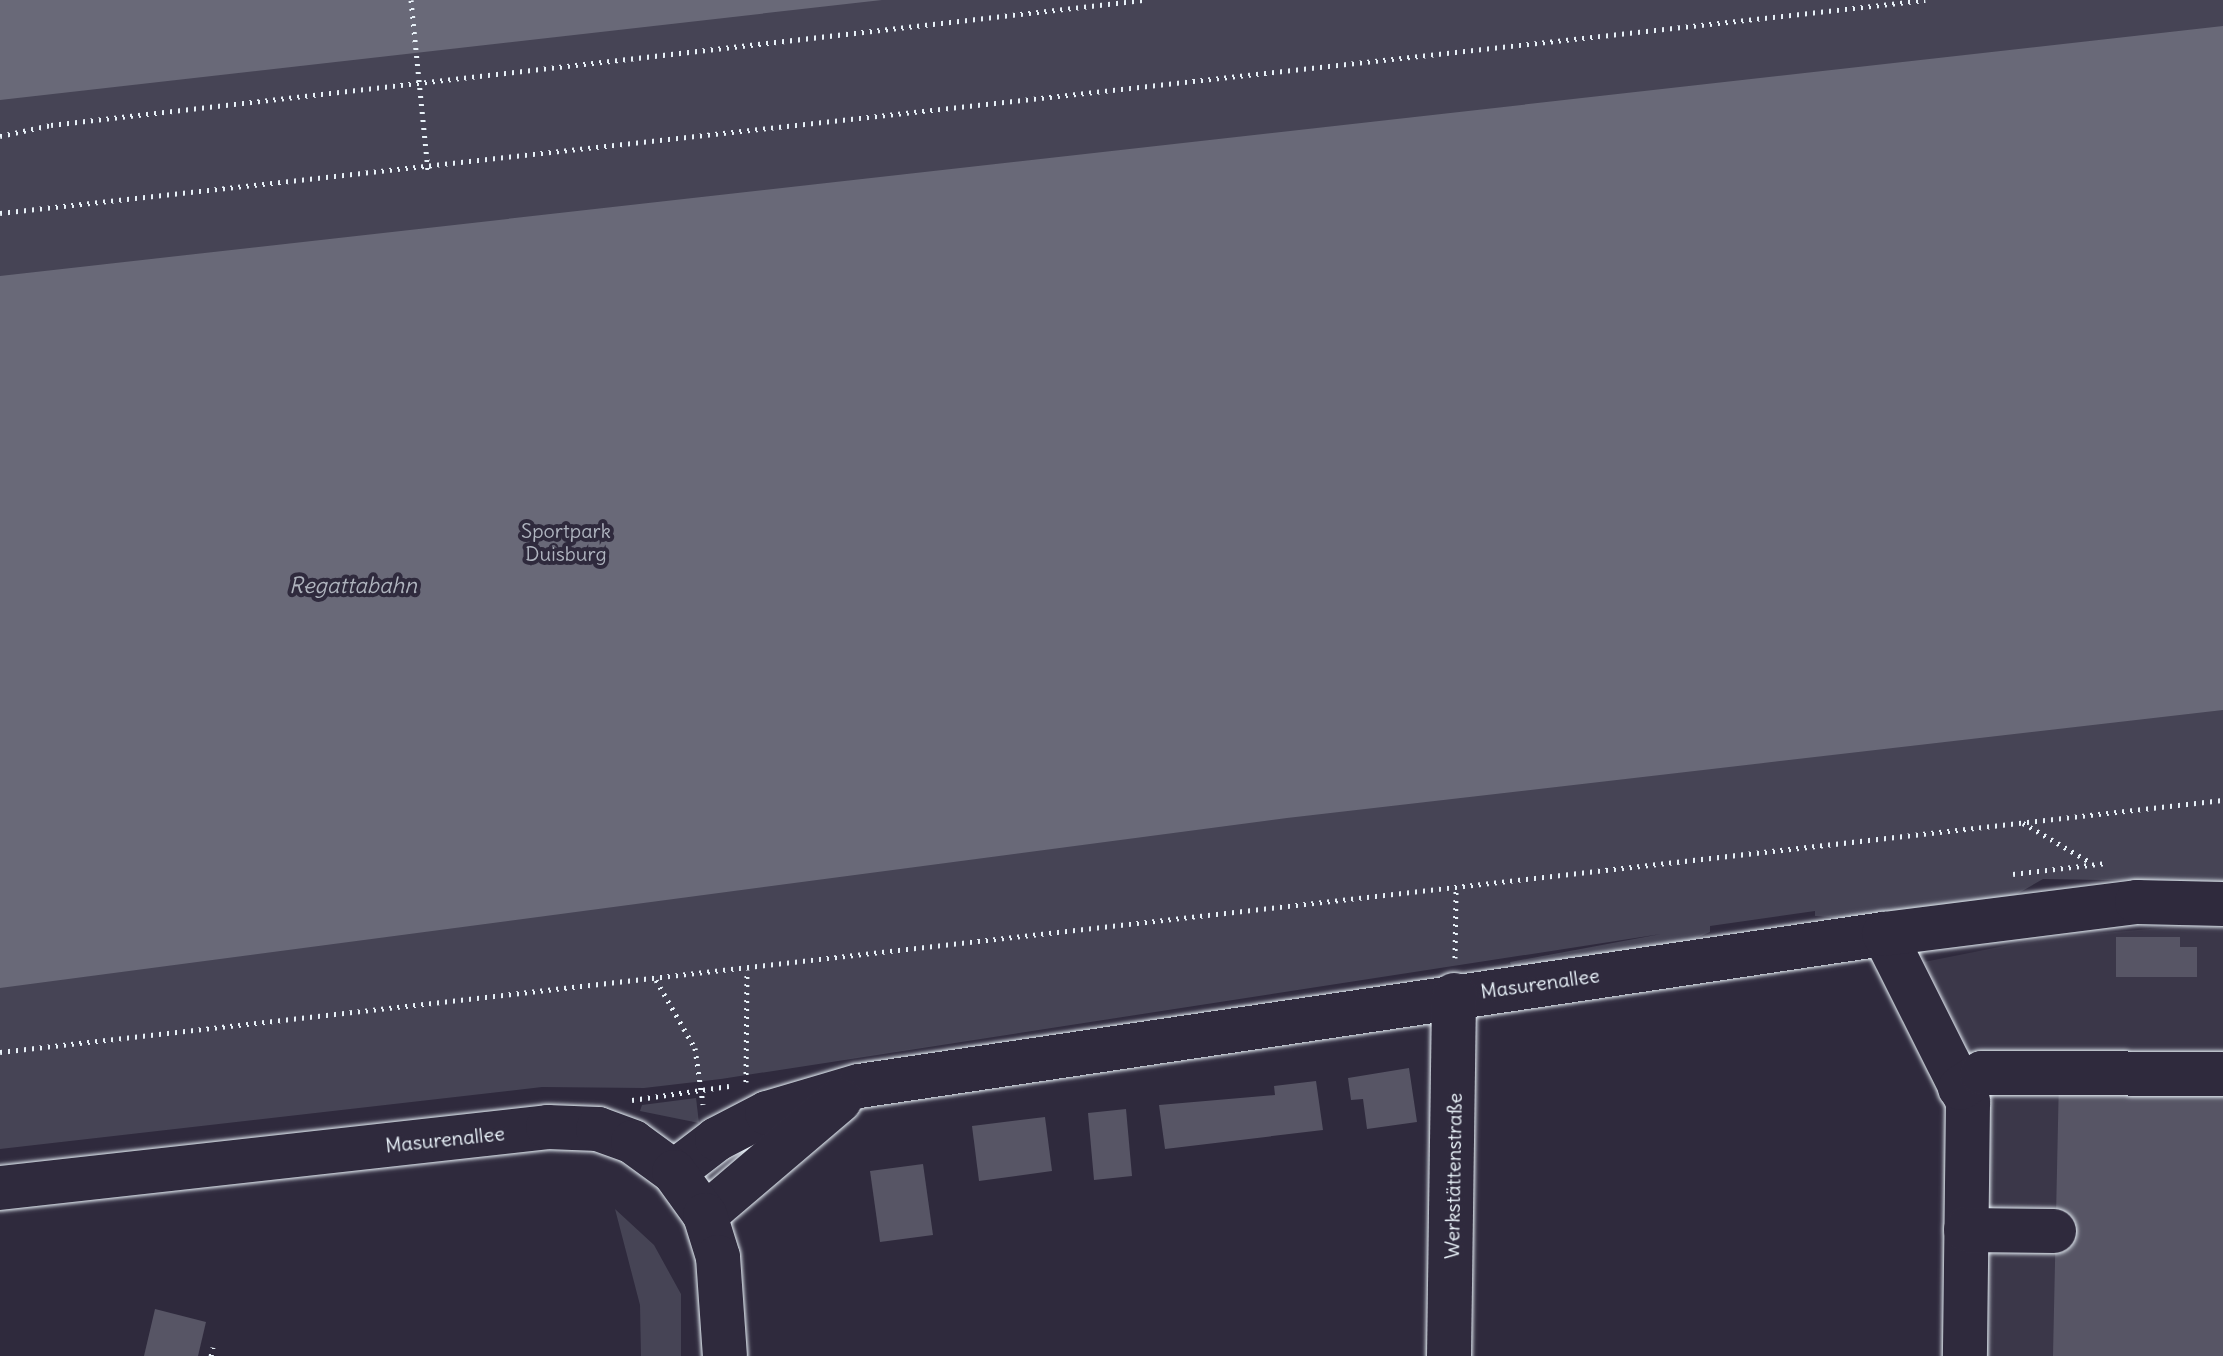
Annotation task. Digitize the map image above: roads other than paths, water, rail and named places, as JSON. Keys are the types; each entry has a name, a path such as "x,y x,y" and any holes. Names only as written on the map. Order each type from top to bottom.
{"street":[{"name":"Masurenallee","path":"0,1188 548,1127 598,1129 633,1142 674,1172 717,1139 767,1113 859,1086 1454,981 1884,934 2137,902 2223,904"},
{"path":"1884,934 1968,1102 1960,1346"},
{"name":"Werkstättenstraße","path":"1449,1356 1454,981"},
{"path":"1960,1088 1982,1073 2223,1074"},
{"path":"705,1215 859,1086"},
{"path":"674,1172 705,1215 718,1257 725,1356"},
{"path":"1966,1230 2054,1231"}],"water":[{"path":"0,0 882,0 0,100"},
{"name":"Regattabahn","path":"2223,26 2223,710 1287,818 0,988 0,276"}],"park label":[{"name":"Sportpark Duisburg","path":"566,542"}]}
